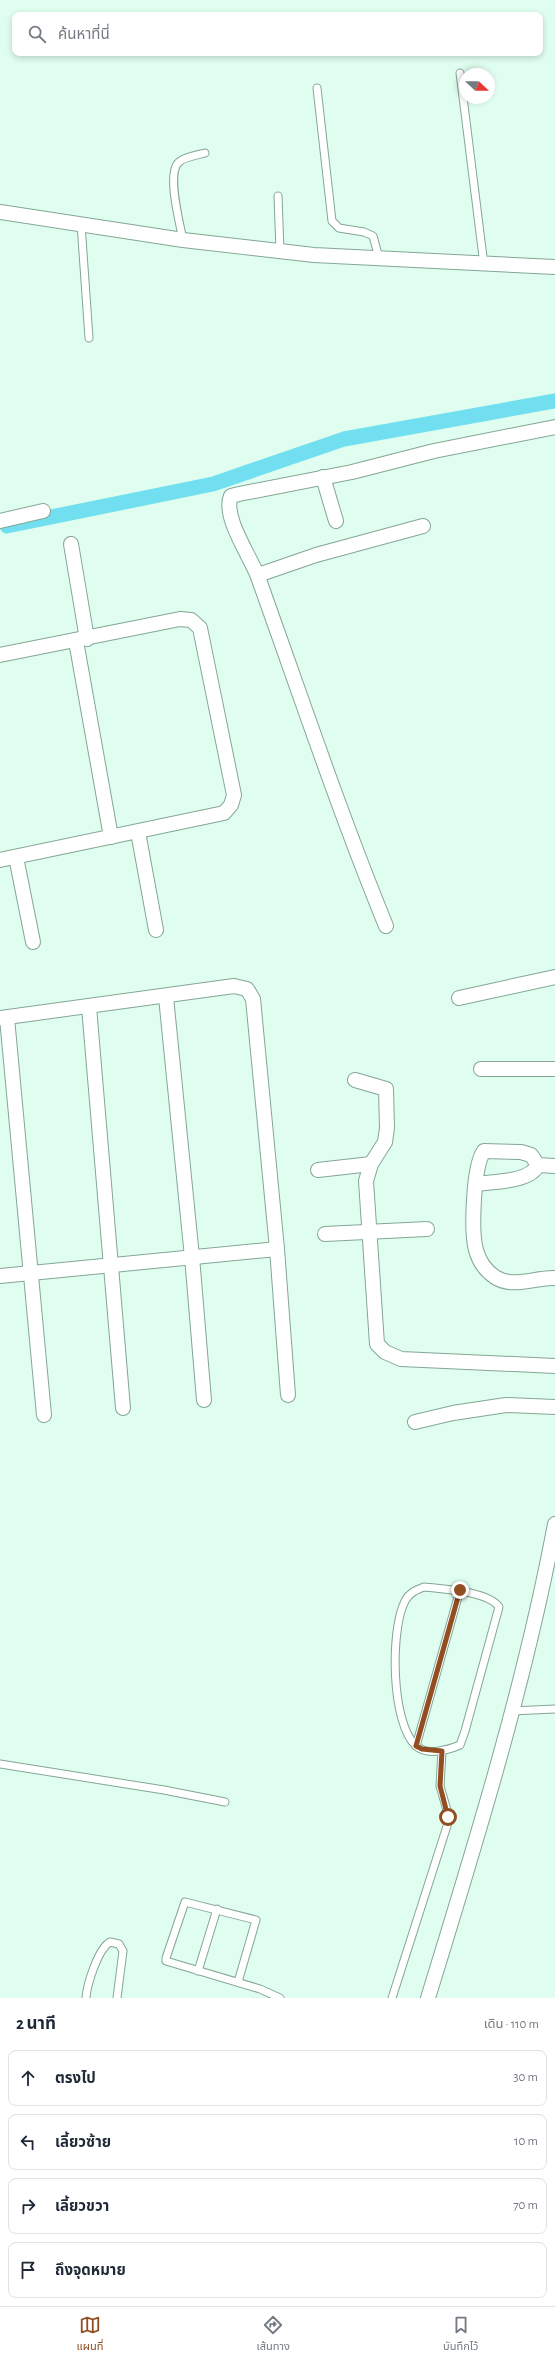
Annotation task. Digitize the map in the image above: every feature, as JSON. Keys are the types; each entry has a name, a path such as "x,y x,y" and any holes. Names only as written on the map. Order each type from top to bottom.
{"street":[{"path":"0,212 183,240 280,251 484,265 555,267"},
{"path":"386,926 328,778 258,576 235,526 229,502 231,496 352,472 434,451 555,427"},
{"path":"323,477 336,521"},
{"path":"0,521 43,511"},
{"path":"258,576 316,555 423,526"},
{"path":"71,544 82,640 110,837"},
{"path":"0,655 82,640 180,619 191,620 200,628 234,795 231,805 224,813 16,857 1,856"},
{"path":"138,832 156,930"},
{"path":"16,857 33,942"},
{"path":"459,998 555,977"},
{"path":"44,1415 31,1273 4,1018 166,997 234,986 247,989 253,999 277,1249 288,1395"},
{"path":"166,997 192,1257 204,1400"},
{"path":"89,1007 123,1408"},
{"path":"481,1069 555,1069"},
{"path":"355,1080 386,1089 388,1096 388,1128 385,1142 371,1164 366,1181 368,1234 378,1344 385,1352 401,1359 555,1366"},
{"path":"538,1165 531,1155 521,1152 484,1151 479,1161 476,1184 474,1226 476,1250 483,1266 496,1278 511,1282 555,1278"},
{"path":"318,1170 371,1164"},
{"path":"538,1165 555,1166"},
{"path":"476,1184 526,1176 535,1171 538,1165"},
{"path":"325,1234 368,1234 427,1229"},
{"path":"0,1276 277,1249"},
{"path":"415,1422 453,1413 506,1405 555,1407"},
{"path":"428,1998 523,1669 551,1563 555,1524"}],"lane":[{"path":"317,88 332,221 339,228 364,232 373,236 379,258"},
{"path":"464,104 484,265"},
{"path":"183,240 173,183 176,165 180,160 205,153"},
{"path":"278,196 280,251"},
{"path":"81,224 89,338"},
{"path":"424,1587 460,1590 496,1602 499,1607 465,1731 460,1744 442,1751 422,1749 416,1746 404,1729 398,1703 396,1641 402,1609 412,1592 424,1587"},
{"path":"416,1746 460,1590"},
{"path":"511,1712 555,1709"},
{"path":"392,1998 447,1826 448,1817 440,1786 442,1751"},
{"path":"0,1764 164,1790 224,1802"},
{"path":"238,1982 256,1920 217,1909 184,1902 166,1961 238,1982 280,1998"},
{"path":"198,1971 217,1909"},
{"path":"86,1998 92,1976 104,1945 110,1942 119,1944 123,1951 117,1998"}],"waterway":[{"path":"7,526 213,484 344,439 555,401"}],"route":[{"path":"448,1817 440,1786 442,1751 430,1751 416,1746 460,1590"}]}
